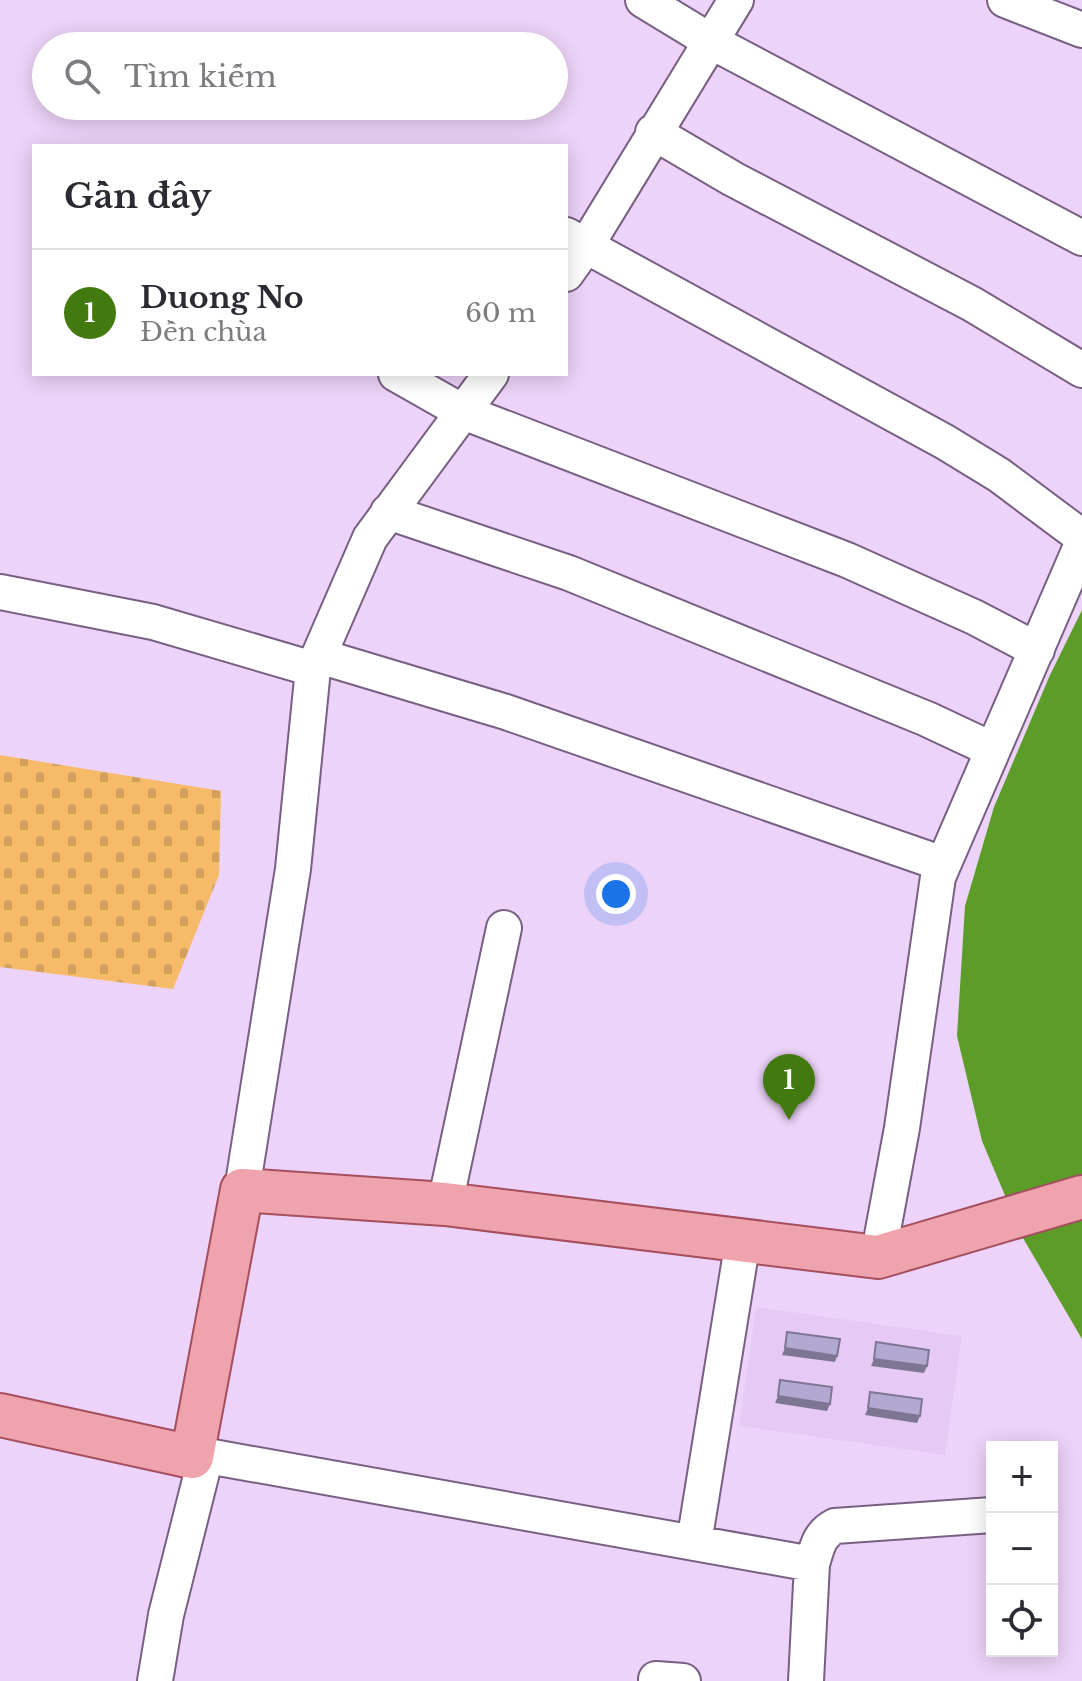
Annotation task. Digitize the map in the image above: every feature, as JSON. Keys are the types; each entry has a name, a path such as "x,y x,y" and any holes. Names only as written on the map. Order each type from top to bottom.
{"main road":[{"path":"0,1415 192,1457 242,1190 445,1204 878,1257 1082,1197"}],"street":[{"path":"643,0 712,42 1082,238"},
{"path":"568,267 576,241 653,132 736,0"},
{"path":"1005,0 1082,30"},
{"path":"653,132 746,187 972,304 1082,370"},
{"path":"576,241 945,442 999,475 1082,537"},
{"path":"400,376 463,412 847,560 974,617 1037,650"},
{"path":"242,1190 293,869 316,662 370,538 490,376"},
{"path":"388,512 569,573 840,683 993,750"},
{"path":"878,1257 902,1128 938,877 1082,544"},
{"path":"0,592 153,622 506,712 943,864"},
{"path":"445,1204 504,928"},
{"path":"694,1543 743,1240"},
{"path":"192,1457 213,1457 812,1564"},
{"path":"155,1681 166,1615 202,1472 192,1457"},
{"path":"806,1681 812,1564 819,1541 828,1530 835,1526 986,1515"}],"shaded area":[{"path":"1082,610 1082,1339 1023,1238 982,1141 957,1036 965,906 994,807 1050,675"},
{"path":"756,1307 962,1336 945,1455 739,1426"}],"green space":[{"path":"0,755 221,791 219,875 173,989 0,967"}],"building":[{"path":"787,1332 840,1339 837,1356 785,1348"},
{"path":"876,1342 929,1350 927,1366 874,1359"},
{"path":"780,1380 832,1387 830,1404 778,1396"},
{"path":"870,1392 922,1399 920,1416 868,1408"}],"place":[{"name":"Duong No","path":"789,1120"}]}
